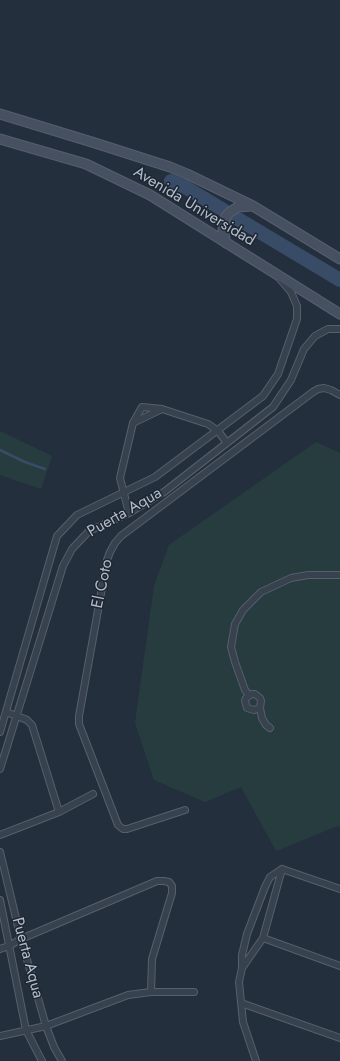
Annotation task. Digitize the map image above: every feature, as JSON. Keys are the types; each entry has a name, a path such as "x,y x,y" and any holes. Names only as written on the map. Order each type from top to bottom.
{"main road":[{"name":"Avenida Universidad","path":"0,114 170,167 253,206 340,259"},
{"name":"Avenida Universidad","path":"0,139 86,164 150,195 340,314"},
{"path":"226,243 223,230 226,216 238,207 248,205 253,206"}],"street":[{"name":"Puerta Aqua","path":"0,732 57,536 77,515 155,477 218,431 263,396 278,374 297,319 297,306 291,292 276,274"},
{"name":"Puerta Aqua","path":"0,769 63,566 72,549 89,531 129,513 164,492 273,407 291,380 304,349 315,336 328,329 340,329"},
{"name":"El Coto","path":"185,810 127,829 123,829 118,825 79,724 79,716 107,560 115,543 121,536 313,392 324,388 340,395"},
{"path":"129,513 120,478 133,423 142,407 162,409 208,424 218,431 227,443"},
{"path":"133,423 162,409"},
{"path":"249,696 245,690 235,662 232,647 236,624 243,610 262,592 291,578 308,575 340,575"},
{"path":"260,708 254,710 247,708 245,701 249,696 255,694 260,698 262,701 260,708 262,718 266,725 270,728"},
{"path":"6,712 27,720 32,725 58,812"},
{"path":"0,835 58,812 93,794"},
{"name":"Puerta Aqua","path":"0,852 21,938 46,1026 54,1047 62,1061"},
{"path":"282,869 340,890"},
{"path":"242,968 263,938 282,869"},
{"path":"256,1061 243,1022 239,982 242,968 242,955 244,941 258,902 270,877 282,869"},
{"path":"0,949 9,946 21,938 157,881 164,880 169,882 172,886 172,892 152,959 151,992"},
{"name":"Puerta Aqua","path":"0,900 26,1030 42,1061"},
{"path":"263,938 340,966"},
{"path":"0,1036 46,1026 128,995 151,992 194,992"},
{"path":"241,1003 340,1038"}],"green space":[{"path":"0,431 52,456 41,489 0,475"},
{"path":"316,442 340,453 340,826 276,851 241,787 205,802 154,780 135,723 154,586 169,545"}],"waterway":[{"path":"171,181 185,187 225,211"},
{"path":"233,216 340,280"},
{"path":"0,450 25,462 45,469"}]}
